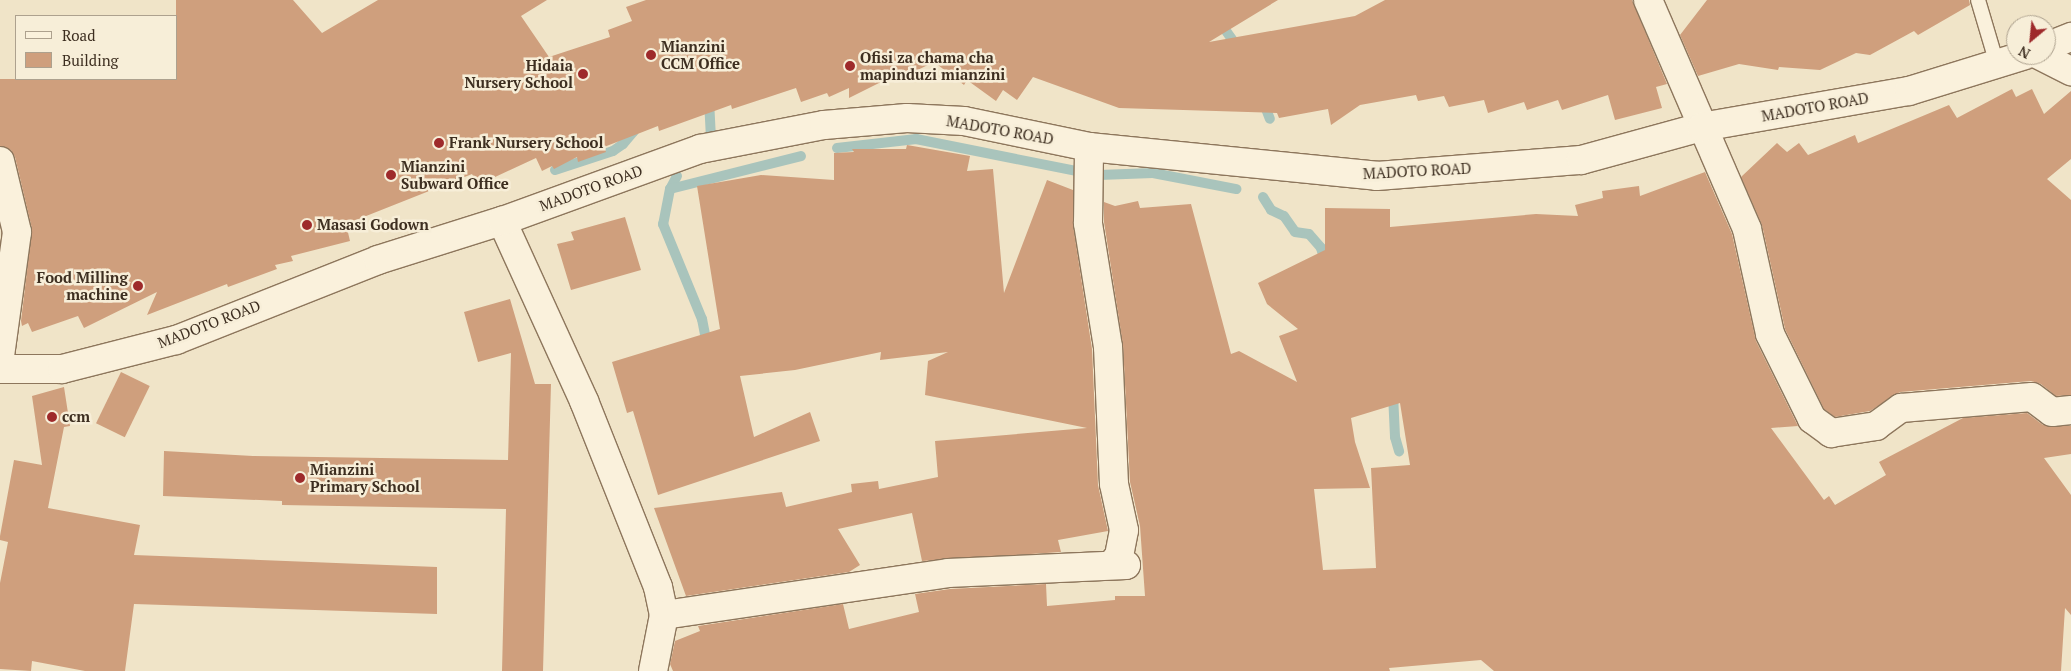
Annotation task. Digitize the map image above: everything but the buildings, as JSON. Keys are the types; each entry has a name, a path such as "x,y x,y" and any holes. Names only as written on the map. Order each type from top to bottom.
{"street":[{"path":"1648,0 1747,228 1770,334 1812,419 1831,433 1876,426 1900,408 2032,397 2052,412 2071,410"},
{"path":"2056,43 2071,37"},
{"name":"MADOTO ROAD","path":"0,369 62,368 176,340 369,264 502,221 700,149 824,125 907,118 964,121 1089,147 1377,176 1580,160 1702,127 1909,91 2006,61"},
{"path":"2056,63 2071,71"},
{"path":"664,615 948,573 1126,565 1114,562 1120,556 1124,530 1114,484 1108,347 1088,223 1089,147"},
{"path":"0,161 17,232 0,356"},
{"path":"502,221 584,401 658,587 664,615 653,671"}],"lane":[{"path":"1978,0 1997,64"}],"waterway":[{"path":"1204,0 1239,49"},
{"path":"709,100 711,137"},
{"path":"1263,101 1270,119"},
{"path":"555,170 613,151 623,144 634,131 632,128"},
{"path":"837,148 916,139 1076,171"},
{"path":"670,189 801,156"},
{"path":"1099,175 1153,173 1236,189"},
{"path":"677,176 670,189 663,224 702,319 707,345"},
{"path":"1263,197 1271,210 1284,216 1295,232 1309,234 1321,248 1326,264"},
{"path":"1393,394 1395,437 1399,451"}],"place":[{"name":"Mianzini CCM Office","path":"651,55"},
{"name":"Ofisi za chama cha mapinduzi mianzini","path":"850,66"},
{"name":"Hidaia Nursery School","path":"583,74"},
{"name":"Frank Nursery School","path":"439,143"},
{"name":"Mianzini Subward Office","path":"391,175"},
{"name":"Masasi Godown","path":"307,225"},
{"name":"Food Milling machine","path":"138,286"},
{"name":"ccm","path":"52,417"},
{"name":"Mianzini Primary School","path":"300,478"}]}
